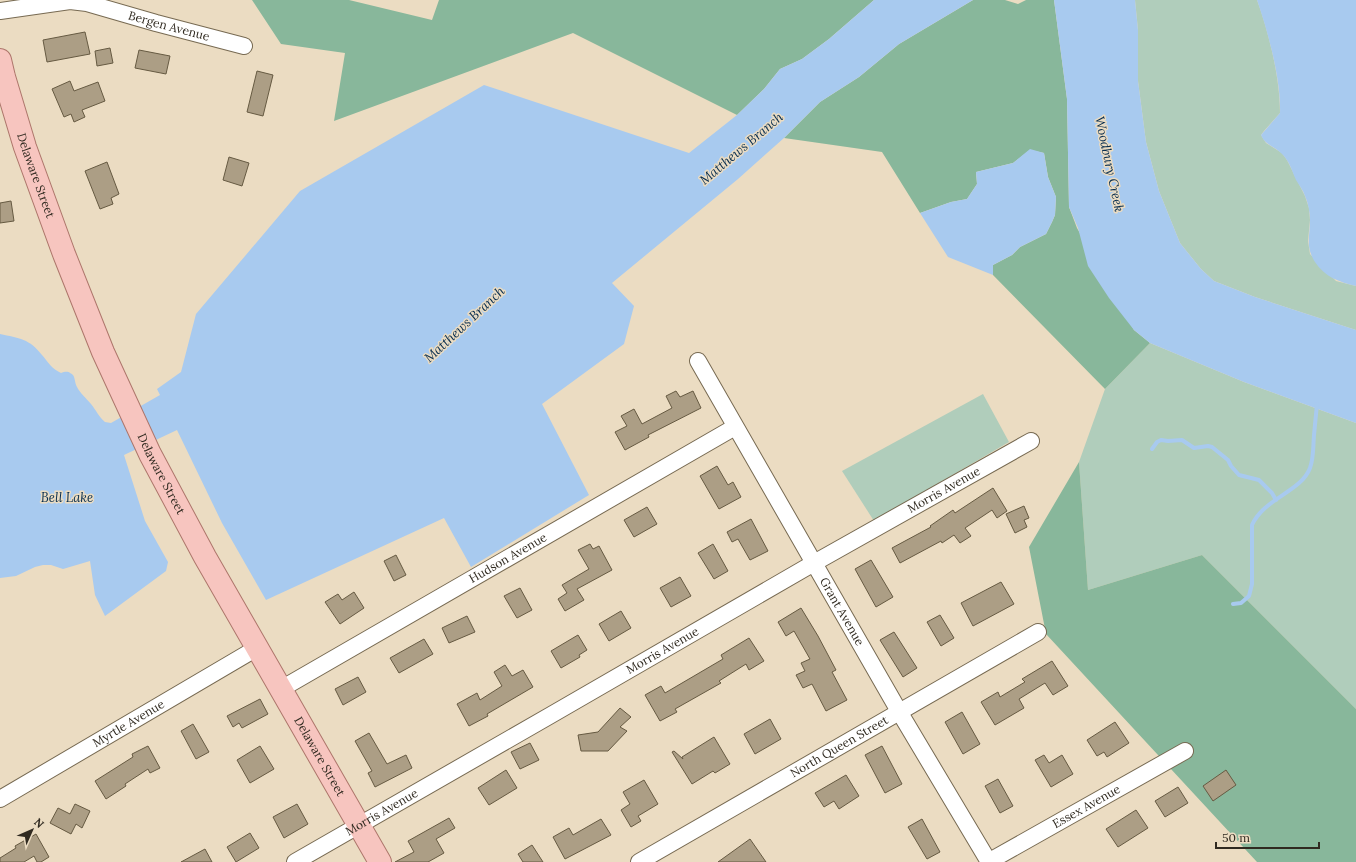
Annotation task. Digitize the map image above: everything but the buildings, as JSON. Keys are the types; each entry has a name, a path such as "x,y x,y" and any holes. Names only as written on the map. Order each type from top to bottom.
{"main road":[{"name":"Delaware Street","path":"0,60 30,161 64,254 103,352 150,454 205,557 380,862"}],"street":[{"name":"Bergen Avenue","path":"0,12 70,1 87,3 244,46"},
{"name":"Grant Avenue","path":"698,361 900,713 988,862"},
{"name":"Hudson Avenue","path":"281,689 735,427"},
{"name":"Morris Avenue","path":"295,862 814,563 1031,441"},
{"name":"North Queen Street","path":"639,862 900,713 1038,632"},
{"name":"Myrtle Avenue","path":"0,799 257,648"},
{"name":"Essex Avenue","path":"988,862 1185,751"}],"green space":[{"path":"252,0 349,0 432,20 439,0 874,0 829,39 802,59 780,69 764,89 737,115 573,33 334,121 345,53 281,44"},
{"path":"973,0 1005,0 1018,4 1026,0 1054,0 1067,99 1069,207 1077,228 1134,330 1150,343 1105,389 993,275 993,265 1012,255 1020,247 1046,234 1055,215 1056,197 1048,177 1044,153 1030,150 1013,163 976,172 977,184 967,199 951,202 920,213 882,152 784,138 820,102 859,77 899,44"},
{"path":"1135,0 1257,0 1266,27 1273,56 1280,99 1280,113 1261,135 1266,143 1282,153 1305,196 1309,208 1310,220 1308,241 1310,254 1336,281 1356,286 1356,330 1255,297 1214,281 1201,269 1180,243 1159,191 1146,142 1138,81 1138,30"},
{"path":"1150,343 1244,382 1356,423 1356,709 1202,555 1088,590 1079,462 1105,389"},
{"path":"983,394 1009,442 874,521 842,471"},
{"path":"1079,462 1088,590 1202,555 1356,709 1356,862 1257,862 1046,634 1029,547"}],"water":[{"path":"874,0 973,0 899,44 859,77 820,102 784,138 738,179 612,283 634,306 624,344 542,404 589,495 471,567 444,518 266,600 222,523 177,430 124,455 145,521 168,562 166,571 105,616 95,595 90,561 63,569 51,565 43,565 16,576 0,578 0,334 28,342 38,350 55,369 61,373 69,372 72,374 76,385 99,416 105,422 111,423 160,395 157,389 181,372 196,314 300,191 484,85 689,153 737,115 764,89 780,69 802,59 829,39"},
{"name":"Woodbury Creek","path":"1054,0 1135,0 1138,30 1138,81 1146,142 1159,191 1180,243 1201,269 1214,281 1255,297 1356,330 1356,423 1244,382 1150,343 1134,330 1109,298 1088,266 1078,228 1069,207 1067,99"},
{"path":"1257,0 1356,0 1356,286 1333,278 1323,272 1315,262 1309,246 1310,214 1304,194 1284,156 1265,141 1261,135 1280,113 1280,100 1273,56"},
{"path":"1030,149 1044,153 1048,177 1056,197 1055,215 1046,234 1020,247 1012,255 993,265 993,275 948,257 920,213 951,202 967,199 977,184 976,172 1013,163"}],"waterway":[{"path":"1233,604 1241,603 1249,596 1252,584 1252,525 1265,508 1299,483 1310,468 1313,456 1317,404"},
{"path":"1152,449 1157,442 1161,440 1182,440 1194,448 1208,446 1212,447 1228,460 1239,475 1259,480 1272,493 1276,500"}],"water label":[{"name":"Matthews Branch","path":"741,148"},
{"name":"Matthews Branch","path":"464,324"},
{"name":"Bell Lake","path":"67,497"}]}
